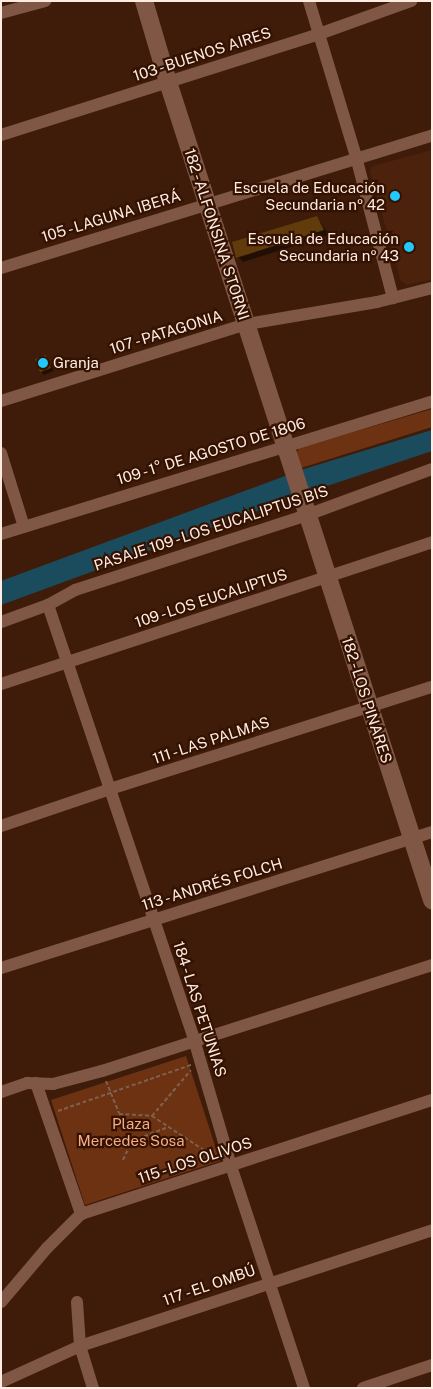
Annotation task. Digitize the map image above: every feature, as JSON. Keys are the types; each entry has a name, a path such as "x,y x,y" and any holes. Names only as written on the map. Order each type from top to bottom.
{"street":[{"path":"1,13 45,1"},
{"name":"182 - ALFONSINA STORNI","path":"144,1 168,82 305,507"},
{"path":"310,1 356,157 393,298"},
{"name":"103 - BUENOS AIRES","path":"1,135 319,34 411,1"},
{"name":"105 - LAGUNA IBERÁ","path":"1,268 432,135"},
{"name":"107 - PATAGONIA","path":"1,401 247,324 393,298 432,288"},
{"name":"109 - 1° DE AGOSTO DE 1806","path":"1,534 432,401"},
{"path":"2,461 24,527"},
{"name":"PASAJE 109 - LOS EUCALIPTUS BIS","path":"1,622 48,605 75,590 305,507 432,469"},
{"name":"182 - LOS PINARES","path":"305,507 432,900"},
{"name":"109 - LOS EUCALIPTUS","path":"1,684 432,542"},
{"name":"184 - LAS PETUNIAS","path":"48,605 154,919 231,1166 271,1282 304,1388"},
{"name":"111 - LAS PALMAS","path":"1,826 110,789 432,687"},
{"name":"113 - ANDRÉS FOLCH","path":"1,968 432,832"},
{"path":"1,1092 27,1083 53,1084 102,1071 432,965"},
{"path":"36,1083 81,1214"},
{"name":"115 - LOS OLIVOS","path":"1,1302 46,1248 81,1214 432,1100"},
{"name":"117 - EL OMBÚ","path":"1,1382 80,1346 432,1230"},
{"path":"77,1302 80,1346 92,1388"},
{"path":"363,1388 432,1365"}],"path":[{"path":"46,1114 200,1062"},
{"path":"152,1116 181,1080 200,1062"},
{"path":"102,1071 119,1114 152,1116 220,1161 231,1166"},
{"path":"123,1160 132,1141 168,1126"}],"shaded area":[{"path":"432,150 432,279 407,285 401,281 370,172 373,166"}],"green space":[{"path":"432,409 432,427 301,468 296,454 299,448"},
{"name":"Plaza Mercedes Sosa","path":"186,1056 220,1161 85,1205 51,1100"}],"water":[{"path":"432,430 432,451 312,491 1,605 1,581 304,469"}],"building":[{"path":"317,216 324,230 236,258 232,242"},
{"name":"Granja","path":"46,355 51,368 40,372 35,359"}],"place":[{"name":"Escuela de Educación Secundaria nº 42","path":"395,196"},
{"name":"Escuela de Educación Secundaria nº 43","path":"409,247"},
{"name":"Granja","path":"43,363"}]}
